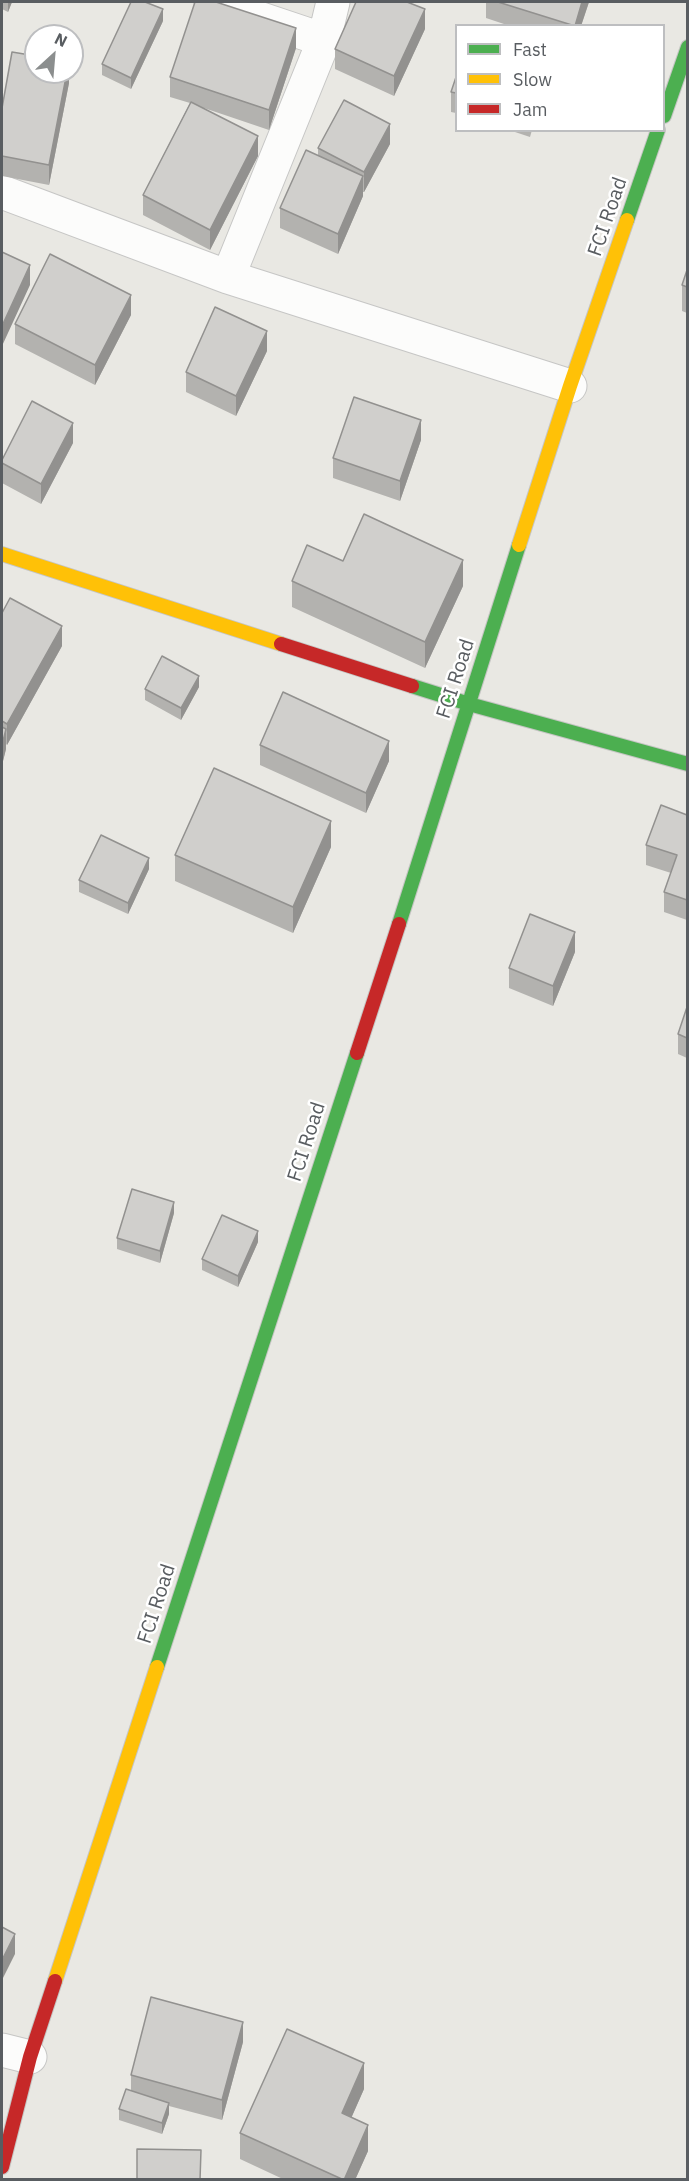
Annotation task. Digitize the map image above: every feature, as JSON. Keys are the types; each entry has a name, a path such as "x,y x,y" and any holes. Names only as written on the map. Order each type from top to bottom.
{"street":[{"path":"212,2 324,39"},
{"path":"228,277 324,39 333,2"},
{"path":"665,110 687,47"},
{"name":"FCI Road","path":"2,2167 16,2053 469,704 570,386 657,132"},
{"path":"2,192 228,277 570,386"},
{"path":"2,554 469,704 687,764"}],"building":[{"path":"131,2 145,2 163,9 131,78 102,64"},
{"path":"195,2 216,2 296,28 269,110 170,77"},
{"path":"356,2 407,2 425,9 394,76 335,49"},
{"path":"498,2 582,2 576,24 569,24"},
{"path":"12,52 24,54 24,84 65,84 49,165 2,156 2,108"},
{"path":"455,80 455,93 451,92"},
{"path":"344,100 390,124 364,172 318,148"},
{"path":"191,102 258,136 210,230 143,195"},
{"path":"306,150 363,176 338,234 280,208"},
{"path":"2,252 30,265 2,326"},
{"path":"50,254 131,295 95,365 15,324"},
{"path":"687,270 687,287 682,285"},
{"path":"215,307 267,331 236,396 186,372"},
{"path":"354,397 421,420 400,481 333,458"},
{"path":"32,401 73,423 41,484 2,463"},
{"path":"364,514 463,560 425,642 292,581 307,545 343,561"},
{"path":"10,598 62,626 7,724 2,721 2,613"},
{"path":"162,656 199,676 181,708 145,689"},
{"path":"283,692 389,741 366,793 260,745"},
{"path":"2,727 6,729 2,745"},
{"path":"214,768 331,821 293,907 175,855"},
{"path":"661,805 687,815 687,900 664,892 677,855 646,845"},
{"path":"101,835 149,858 128,903 79,880"},
{"path":"530,914 575,932 553,986 509,968"},
{"path":"687,1007 687,1038 678,1034"},
{"path":"132,1189 174,1202 160,1251 117,1238"},
{"path":"222,1215 258,1231 238,1276 202,1259"},
{"path":"2,1927 15,1934 2,1960"},
{"path":"151,1997 243,2022 222,2100 131,2075"},
{"path":"287,2029 364,2063 342,2113 368,2125 344,2180 240,2133"},
{"path":"126,2089 169,2103 162,2123 119,2109"},
{"path":"137,2149 201,2150 200,2180 137,2180"}],"traffic: fast":[{"path":"665,113 688,47"},
{"path":"627,220 657,132"},
{"path":"399,924 519,545"},
{"path":"412,686 469,704 688,764"},
{"path":"157,1667 357,1053"}],"traffic: slow":[{"path":"519,545 627,220"},
{"path":"2,554 281,644"},
{"path":"55,1981 157,1667"}],"traffic: jam":[{"path":"281,644 412,686"},
{"path":"357,1053 399,924"},
{"path":"2,2167 30,2057 55,1981"}]}
